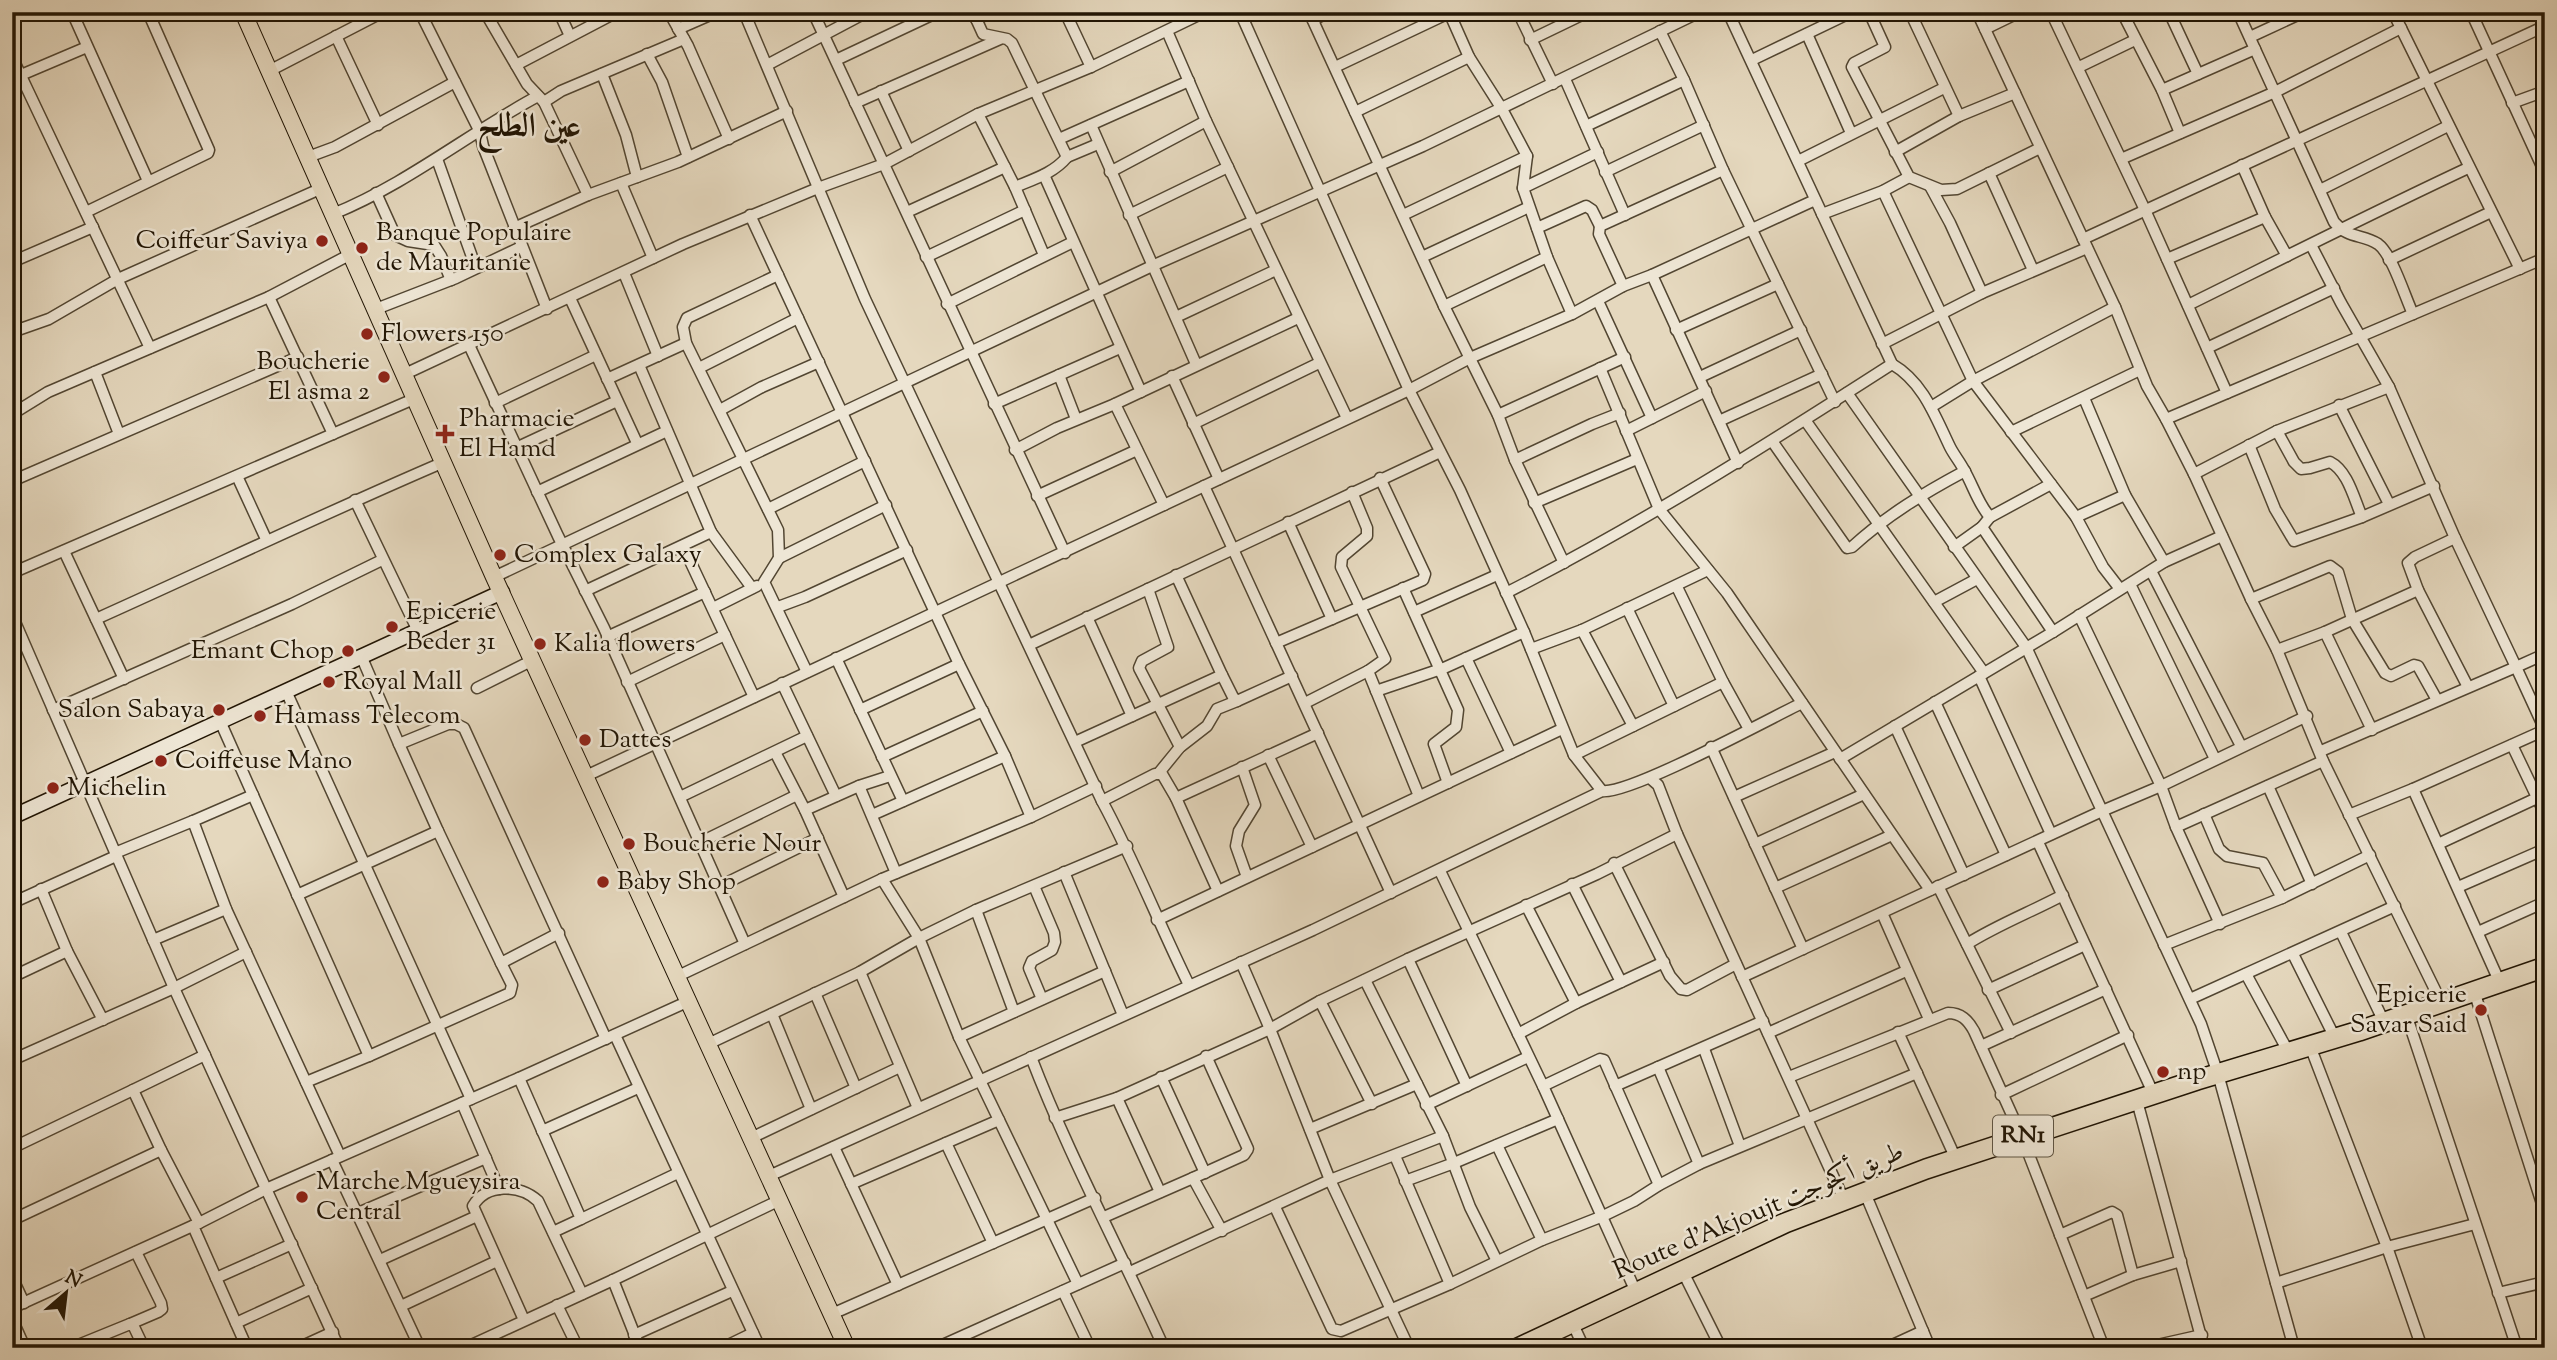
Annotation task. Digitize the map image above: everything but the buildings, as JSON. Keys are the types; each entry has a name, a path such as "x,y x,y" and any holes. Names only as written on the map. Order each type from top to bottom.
{"highway":[{"name":"Route d'Akjoujt طريق أكجوجت","path":"1518,1348 1786,1223 1844,1200 2022,1137 2289,1053 2545,968"}],"main road":[{"path":"243,12 494,577 847,1348"}],"street":[{"path":"72,12 148,181"},
{"path":"86,212 208,153 209,150 148,12"},
{"path":"269,71 383,12"},
{"path":"420,12 480,132 521,247 547,309"},
{"path":"485,12 527,84 541,99 588,195"},
{"path":"559,12 570,36"},
{"path":"516,65 617,12"},
{"path":"669,12 729,139"},
{"path":"333,214 376,193 541,99 647,54 717,12"},
{"path":"744,12 903,383 1102,800 1127,846 1157,920 1189,985"},
{"path":"813,12 1065,553"},
{"path":"767,65 867,12"},
{"path":"836,60 873,40 938,12"},
{"path":"993,12 974,16 983,34 1012,43 1067,157"},
{"path":"1065,12 1091,67"},
{"path":"405,374 750,215 884,164 978,114 1035,88 1091,67 1167,31 1184,17 1205,12"},
{"path":"1240,12 1409,390 1524,632 1574,755 1602,791"},
{"path":"1329,12 1311,16 1444,306 1498,415 1534,503 1564,563"},
{"path":"1518,12 1553,84"},
{"path":"1530,40 1588,12"},
{"path":"1672,12 1676,24"},
{"path":"494,577 1152,266 1320,190 1381,166 1700,12"},
{"path":"1728,12 1892,364 1914,380 1965,471 1983,510 1990,517"},
{"path":"1752,61 1853,12"},
{"path":"1869,12 1885,47 1854,63 1852,67 1909,177 1941,190 1957,189 2040,148"},
{"path":"1910,12 1959,116"},
{"path":"1977,12 2115,307 2147,386 2194,474 2277,650 2349,815 2441,1002"},
{"path":"1985,29 2021,12"},
{"path":"2051,12 2145,210 2227,393"},
{"path":"2122,12 2162,90 2180,133"},
{"path":"2169,12 2198,74"},
{"path":"2238,12 2334,222 2352,236 2378,244 2389,260 2413,314"},
{"path":"2250,37 2304,12"},
{"path":"2393,12 2520,270"},
{"path":"2471,12 2512,103 2541,154 2545,173"},
{"path":"1335,67 1449,13 1469,57 1502,109 1527,156 1522,188 1547,257 1572,314"},
{"path":"1882,344 2033,270 2145,210 2545,26"},
{"path":"2121,159 2274,92 2401,28"},
{"path":"1167,31 1206,121 1347,418"},
{"path":"1660,32 1835,402"},
{"path":"1808,34 1851,133"},
{"path":"336,36 378,125"},
{"path":"855,103 1000,39"},
{"path":"2078,67 2136,40"},
{"path":"17,72 87,47"},
{"path":"2162,90 2256,49"},
{"path":"647,54 662,82 688,157"},
{"path":"12,57 150,348"},
{"path":"1355,112 1469,57"},
{"path":"602,74 626,135 637,177"},
{"path":"1564,79 1625,215"},
{"path":"1586,126 1684,80"},
{"path":"1059,139 1189,81"},
{"path":"308,158 378,125 455,82"},
{"path":"1798,161 1944,88"},
{"path":"881,91 909,150"},
{"path":"2512,103 2545,91"},
{"path":"1895,152 1959,116 2015,93"},
{"path":"514,228 588,195 688,157 787,111"},
{"path":"978,114 1015,187 1044,255"},
{"path":"1110,172 1206,121"},
{"path":"1091,125 1196,364"},
{"path":"1605,172 1704,125"},
{"path":"2320,190 2448,126"},
{"path":"1015,187 1060,166 1067,157 1098,145"},
{"path":"1522,188 1598,152"},
{"path":"1402,215 1527,156"},
{"path":"437,159 476,268"},
{"path":"2242,165 2265,217 2287,256"},
{"path":"907,212 1005,167"},
{"path":"1129,215 1228,167"},
{"path":"2188,305 2340,228 2468,168"},
{"path":"1600,226 1723,170"},
{"path":"1989,173 2033,270"},
{"path":"1044,175 1141,392"},
{"path":"1822,214 1883,191 1909,177"},
{"path":"621,183 653,258"},
{"path":"1930,186 1982,293"},
{"path":"12,332 58,315 118,279 322,188"},
{"path":"1883,191 1973,381 2076,517 2103,567 2125,587 2215,759"},
{"path":"376,193 395,235 408,241 434,245 451,280"},
{"path":"586,776 999,581 1065,553 1409,390 1470,358 1572,314 1623,286 1815,200"},
{"path":"1537,228 1586,206 1592,210 1600,226 1599,234 1623,286"},
{"path":"1422,257 1529,207"},
{"path":"926,257 1025,210"},
{"path":"2389,260 2491,212"},
{"path":"750,215 1005,756 1031,817"},
{"path":"2167,259 2265,217"},
{"path":"12,261 93,226"},
{"path":"947,304 1073,242"},
{"path":"2311,245 2389,387 2455,538 2545,730 2349,815"},
{"path":"376,309 451,280 521,247"},
{"path":"13,413 48,392 269,297 351,254"},
{"path":"1444,306 1547,257"},
{"path":"2166,419 2545,258"},
{"path":"1176,317 1276,270"},
{"path":"624,273 658,356"},
{"path":"713,608 764,582 779,558 780,534 687,343 683,327 687,318 778,275"},
{"path":"1652,275 1738,463"},
{"path":"1676,330 1778,284"},
{"path":"2207,348 2334,288"},
{"path":"269,297 333,434"},
{"path":"570,298 637,443"},
{"path":"1598,301 1652,418"},
{"path":"1931,407 1973,381 2115,307"},
{"path":"699,368 799,318"},
{"path":"1015,450 1076,419 1115,404 1298,318"},
{"path":"1700,377 1801,330"},
{"path":"607,379 687,343"},
{"path":"469,345 607,637 745,944"},
{"path":"994,404 1120,348"},
{"path":"495,403 596,355"},
{"path":"1498,415 1625,357"},
{"path":"12,481 298,358"},
{"path":"720,410 762,387 819,362"},
{"path":"1193,424 1320,363"},
{"path":"1506,593 1564,563 1738,463 1892,364"},
{"path":"639,365 711,532 752,588"},
{"path":"1600,368 1659,509 1727,593 1892,835 1934,888 2011,1032"},
{"path":"2011,432 2140,370"},
{"path":"95,372 119,434"},
{"path":"1719,422 1822,374"},
{"path":"1059,375 1076,419"},
{"path":"1172,376 1219,479"},
{"path":"2194,474 2277,431 2389,387"},
{"path":"1626,431 1706,391"},
{"path":"1847,393 2026,648 2190,999 2218,1074 2294,1348"},
{"path":"12,573 416,398"},
{"path":"2084,398 2125,495 2164,562"},
{"path":"516,448 617,401"},
{"path":"1115,404 1164,505"},
{"path":"2339,405 2389,504"},
{"path":"1515,460 1620,413"},
{"path":"1804,420 1934,602 1982,675 2051,834"},
{"path":"537,492 667,430"},
{"path":"2277,431 2301,469 2330,461 2334,463 2345,479 2362,517"},
{"path":"1772,441 1847,548 1852,547 1878,524 1918,496 1965,471"},
{"path":"2249,445 2276,509 2294,541 2362,517 2434,486"},
{"path":"1037,496 1137,450"},
{"path":"1029,645 1440,452"},
{"path":"1534,503 1637,459"},
{"path":"768,509 865,461"},
{"path":"96,619 231,558 266,539 444,462"},
{"path":"237,476 266,539"},
{"path":"1276,643 1423,580 1425,574 1380,478"},
{"path":"1954,547 1982,527 1990,517 2051,484"},
{"path":"1204,486 1391,893"},
{"path":"1305,703 1385,661 1341,564 1342,557 1367,536 1367,528 1352,492"},
{"path":"2076,517 2125,495"},
{"path":"355,500 418,631"},
{"path":"779,558 886,505"},
{"path":"1289,522 1332,619"},
{"path":"1982,527 2053,632"},
{"path":"585,591 711,532"},
{"path":"1734,797 1837,755 1895,726 2164,562 2222,536"},
{"path":"2455,538 2408,563 2418,590 2468,687"},
{"path":"683,546 754,696"},
{"path":"778,607 907,550"},
{"path":"64,551 124,678"},
{"path":"52,710 292,604 383,560"},
{"path":"2251,599 2330,566 2338,572 2352,619 2385,673 2390,676 2418,666 2437,700"},
{"path":"1531,649 1582,630 1708,570"},
{"path":"2151,571 2241,746"},
{"path":"1176,575 1222,675 1237,701"},
{"path":"1414,612 1497,575"},
{"path":"1934,602 1977,579"},
{"path":"764,582 807,672"},
{"path":"1676,587 1749,729"},
{"path":"1403,588 1457,706 1458,715 1453,731 1434,744 1448,783"},
{"path":"1148,589 1168,644 1167,649 1139,664 1180,747"},
{"path":"2277,650 2325,632 2418,590"},
{"path":"12,817 502,592"},
{"path":"607,637 705,592"},
{"path":"1628,608 1674,706"},
{"path":"12,615 174,988 339,1348"},
{"path":"2079,615 2161,786 2176,827 2220,924"},
{"path":"1087,617 1132,716"},
{"path":"1582,630 1633,726"},
{"path":"1376,691 1439,670 1524,632"},
{"path":"2325,632 2372,730"},
{"path":"627,682 725,635"},
{"path":"2176,827 2268,786 2372,730 2545,654"},
{"path":"306,1082 510,993 512,985 438,831 362,658"},
{"path":"836,658 903,801"},
{"path":"1466,658 1511,753"},
{"path":"477,688 533,660"},
{"path":"860,710 960,664"},
{"path":"1368,671 1419,796"},
{"path":"1075,742 1222,675"},
{"path":"1102,800 1158,774 1180,747 1207,726 1217,709 1293,676"},
{"path":"1574,755 1723,682"},
{"path":"782,683 835,796"},
{"path":"286,691 438,1026 499,1189"},
{"path":"1935,702 2006,855"},
{"path":"769,1176 1440,871 1602,791 1650,778 1802,703"},
{"path":"882,757 983,711"},
{"path":"1742,977 2161,786 2307,716"},
{"path":"220,721 369,1056"},
{"path":"399,744 448,724 464,728 559,933 638,1088 760,1348"},
{"path":"1895,726 1964,875"},
{"path":"1157,920 1562,729"},
{"path":"1176,798 1318,733"},
{"path":"680,797 807,736"},
{"path":"2512,744 2545,814"},
{"path":"1711,747 1803,949"},
{"path":"775,752 805,810 844,897"},
{"path":"1268,755 1312,847"},
{"path":"872,816 1005,756"},
{"path":"1242,767 1255,805 1239,831 1236,846 1247,877"},
{"path":"1158,774 1164,776 1176,798 1218,891"},
{"path":"805,810 859,786 890,776"},
{"path":"1650,778 1658,785 1677,834 1844,1200"},
{"path":"859,786 896,873"},
{"path":"678,976 882,879 1031,817 1096,786"},
{"path":"2268,786 2312,884"},
{"path":"2413,789 2500,983"},
{"path":"1755,844 1864,794"},
{"path":"12,903 116,854 253,795"},
{"path":"701,842 797,795"},
{"path":"2438,844 2537,798"},
{"path":"2204,814 2219,849 2232,858 2263,863 2282,898"},
{"path":"193,821 226,909 306,1082 358,1213 420,1348"},
{"path":"297,895 438,831"},
{"path":"1055,1118 1117,1098 1270,1029 1320,1001 1677,834"},
{"path":"1775,888 1892,835"},
{"path":"720,886 818,838"},
{"path":"2038,842 2128,1035 2146,1098 2181,1261 2204,1348"},
{"path":"708,1044 860,972 919,938 976,910 1127,846"},
{"path":"2458,887 2545,849"},
{"path":"2164,946 2282,898 2370,855"},
{"path":"1614,863 1673,981 1684,990 1736,964"},
{"path":"1440,871 1543,1086 1636,1293"},
{"path":"1063,873 1123,1015"},
{"path":"882,879 919,938 959,1037 1077,1284"},
{"path":"1572,884 1621,982"},
{"path":"1034,886 1055,939 1052,950 1032,961 1029,968 1042,999"},
{"path":"41,889 67,951 103,1020"},
{"path":"1966,944 1991,929 2063,895"},
{"path":"2478,932 2545,902"},
{"path":"1527,905 1576,1003"},
{"path":"2190,999 2395,906"},
{"path":"153,940 226,909"},
{"path":"976,910 1014,1012"},
{"path":"1882,913 1929,1019"},
{"path":"2341,932 2384,1022"},
{"path":"502,963 559,933"},
{"path":"1988,990 2085,945"},
{"path":"12,977 67,951"},
{"path":"12,1060 174,988 246,952"},
{"path":"2293,954 2335,1038"},
{"path":"1408,959 1467,1086"},
{"path":"1241,962 1330,1180 1409,1348"},
{"path":"1518,1034 1576,1003 1664,962"},
{"path":"959,1037 1105,971"},
{"path":"1768,1033 1906,971"},
{"path":"860,972 918,1108"},
{"path":"2246,974 2289,1053"},
{"path":"1365,980 1443,1136 1470,1207 1497,1261"},
{"path":"1981,1046 2106,989"},
{"path":"2474,991 2545,1213"},
{"path":"815,993 856,1088"},
{"path":"12,1308 196,1225 266,1189 689,1001"},
{"path":"1320,1001 1372,1104"},
{"path":"1789,1077 1929,1019 1948,1013 1959,1014 1971,1025 2022,1137 2104,1348"},
{"path":"772,1014 811,1109"},
{"path":"2406,1014 2517,1348"},
{"path":"1615,1086 1763,1021"},
{"path":"1898,1032 1956,1159"},
{"path":"2001,1095 2128,1035"},
{"path":"2309,1046 2387,1247 2422,1348"},
{"path":"1704,1049 1740,1146"},
{"path":"12,1148 205,1055"},
{"path":"1104,1217 1244,1155 1248,1149 1206,1056"},
{"path":"1031,1057 1055,1118 1164,1348"},
{"path":"1426,1105 1528,1057"},
{"path":"1543,1086 1600,1059 1606,1062 1659,1185"},
{"path":"751,1138 900,1067"},
{"path":"1658,1067 1699,1164"},
{"path":"1275,1207 1332,1329 1341,1331 1450,1284 1542,1240 1602,1216 1699,1164 1917,1073"},
{"path":"1161,1077 1205,1172"},
{"path":"519,1078 581,1219"},
{"path":"1310,1129 1417,1084"},
{"path":"542,1131 638,1088"},
{"path":"133,1090 196,1225 247,1348"},
{"path":"1117,1098 1160,1192"},
{"path":"1405,1181 1558,1119"},
{"path":"852,1184 999,1120"},
{"path":"936,1348 1077,1284 1222,1231 1330,1180 1443,1136"},
{"path":"946,1143 993,1243"},
{"path":"1497,1145 1542,1240"},
{"path":"834,1147 898,1284"},
{"path":"12,1220 161,1150"},
{"path":"1395,1156 1450,1284"},
{"path":"358,1213 486,1158"},
{"path":"553,1232 678,1173"},
{"path":"1193,1178 1222,1231"},
{"path":"524,1320 472,1206 479,1197 499,1189 528,1191 538,1201 582,1294"},
{"path":"1865,1193 1930,1348"},
{"path":"832,1314 1094,1198"},
{"path":"465,1348 779,1200"},
{"path":"2060,1235 2112,1212 2117,1215 2133,1275"},
{"path":"380,1260 477,1216"},
{"path":"2276,1283 2387,1247 2475,1224"},
{"path":"216,1278 292,1244"},
{"path":"71,1348 162,1309 136,1252"},
{"path":"401,1306 497,1261"},
{"path":"2084,1296 2133,1275 2181,1261"},
{"path":"1683,1272 1721,1348"},
{"path":"12,1277 24,1303"},
{"path":"613,1280 640,1348"},
{"path":"2498,1293 2545,1282"},
{"path":"236,1323 312,1287"},
{"path":"634,1335 732,1291"},
{"path":"1063,1291 1088,1347"},
{"path":"557,1306 578,1348"},
{"path":"12,1319 25,1348"},
{"path":"1572,1322 1584,1348"},
{"path":"130,1324 144,1348"},
{"path":"1886,1348 1923,1331"},
{"path":"298,1348 332,1332"},
{"path":"722,1348 753,1333"},
{"path":"2144,1348 2202,1335"}],"place":[{"name":"Coiffeur Saviya","path":"322,241"},
{"name":"Banque Populaire de Mauritanie","path":"362,248"},
{"name":"Flowers 150","path":"367,334"},
{"name":"Boucherie El asma 2","path":"384,377"},
{"name":"Pharmacie El Hamd","path":"445,434"},
{"name":"Complex Galaxy","path":"500,555"},
{"name":"Epicerie Beder 31","path":"392,627"},
{"name":"Kalia flowers","path":"540,644"},
{"name":"Emant Chop","path":"348,651"},
{"name":"Royal Mall","path":"329,682"},
{"name":"Salon Sabaya","path":"219,710"},
{"name":"Hamass Telecom","path":"260,716"},
{"name":"Dattes","path":"585,740"},
{"name":"Coiffeuse Mano","path":"161,761"},
{"name":"Michelin","path":"53,788"},
{"name":"Boucherie Nour","path":"629,844"},
{"name":"Baby Shop","path":"603,882"},
{"name":"Epicerie Savar Said","path":"2481,1010"},
{"name":"np","path":"2163,1072"},
{"name":"Marche Mgueysira Central","path":"302,1197"}],"district":[{"name":"عين الطلح","path":"529,128"}]}
